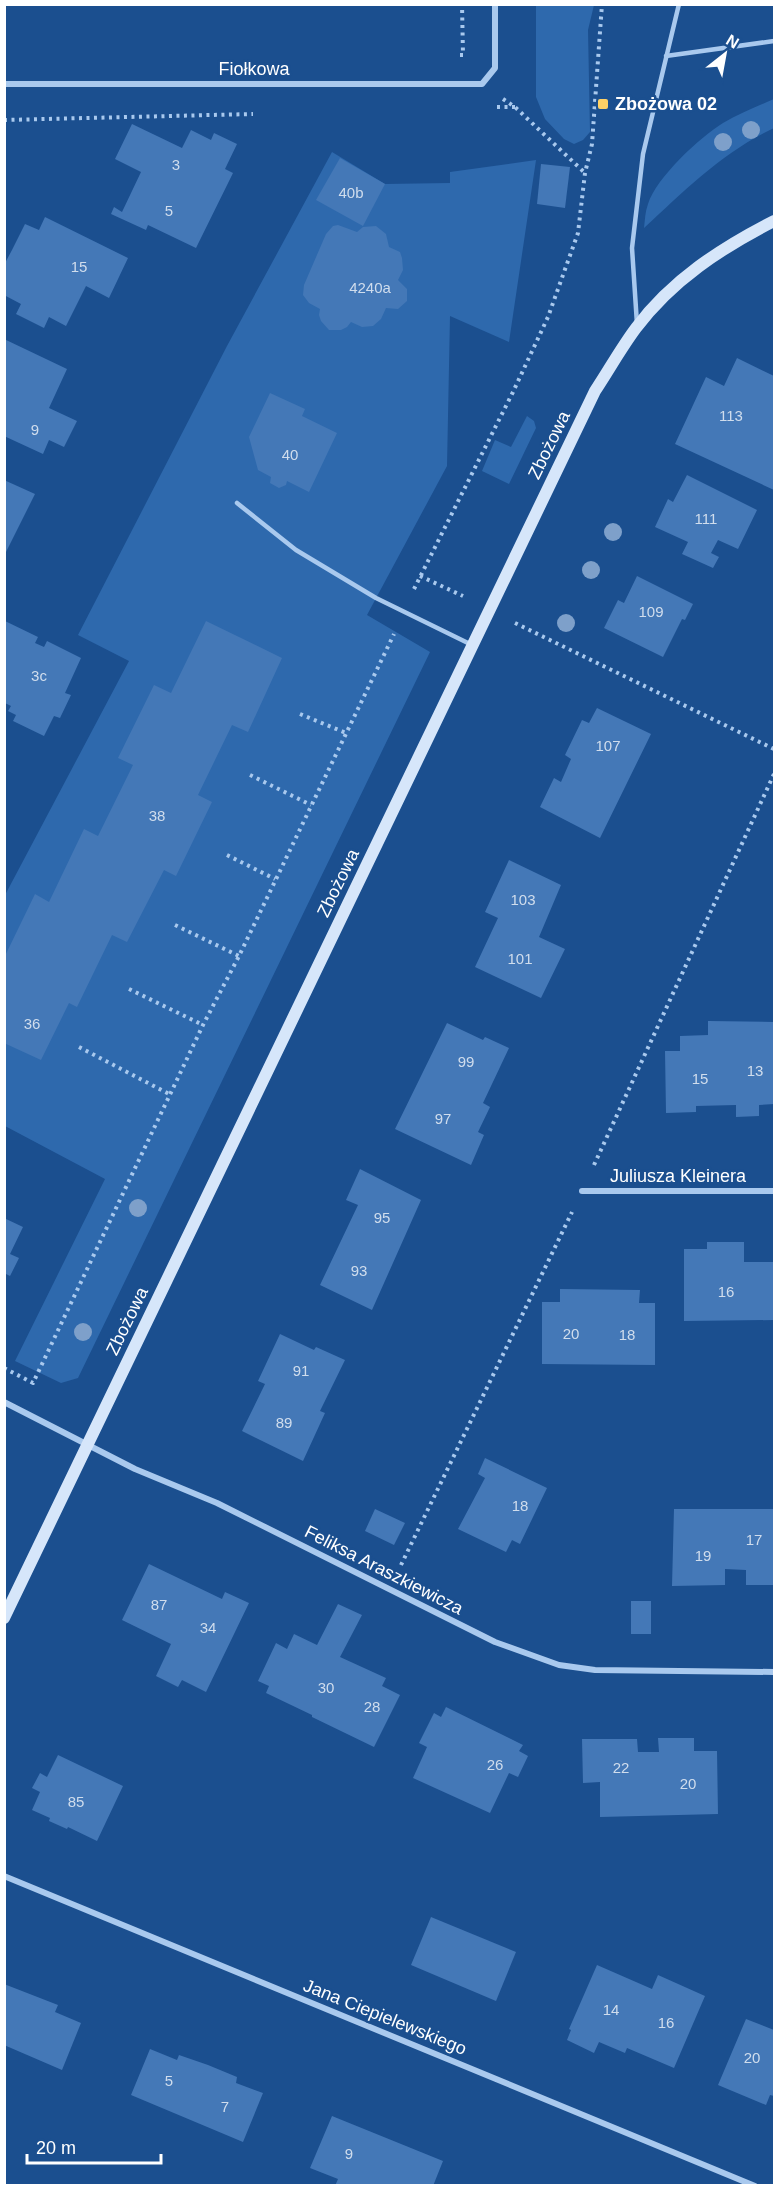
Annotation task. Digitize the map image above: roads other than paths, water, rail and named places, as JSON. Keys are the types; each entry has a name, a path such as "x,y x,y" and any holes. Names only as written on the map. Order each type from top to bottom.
{"street":[{"name":"Fiołkowa","path":"4,84 483,84 495,68 495,4"},
{"name":"Zbożowa","path":"4,1618 595,391 637,326 675,285 723,249 774,221"},
{"name":"Juliusza Kleinera","path":"582,1191 774,1191"},
{"name":"Feliksa Araszkiewicza","path":"4,1402 135,1468 217,1503 495,1642 559,1665 595,1670 774,1672"},
{"name":"Jana Ciepielewskiego","path":"4,1876 755,2186"}],"lane":[{"path":"637,326 632,248 643,154 679,4"},
{"path":"666,56 774,41"},
{"path":"237,503 296,550 376,598 473,645"}],"place":[{"name":"Zbożowa 02","path":"603,104"}]}
